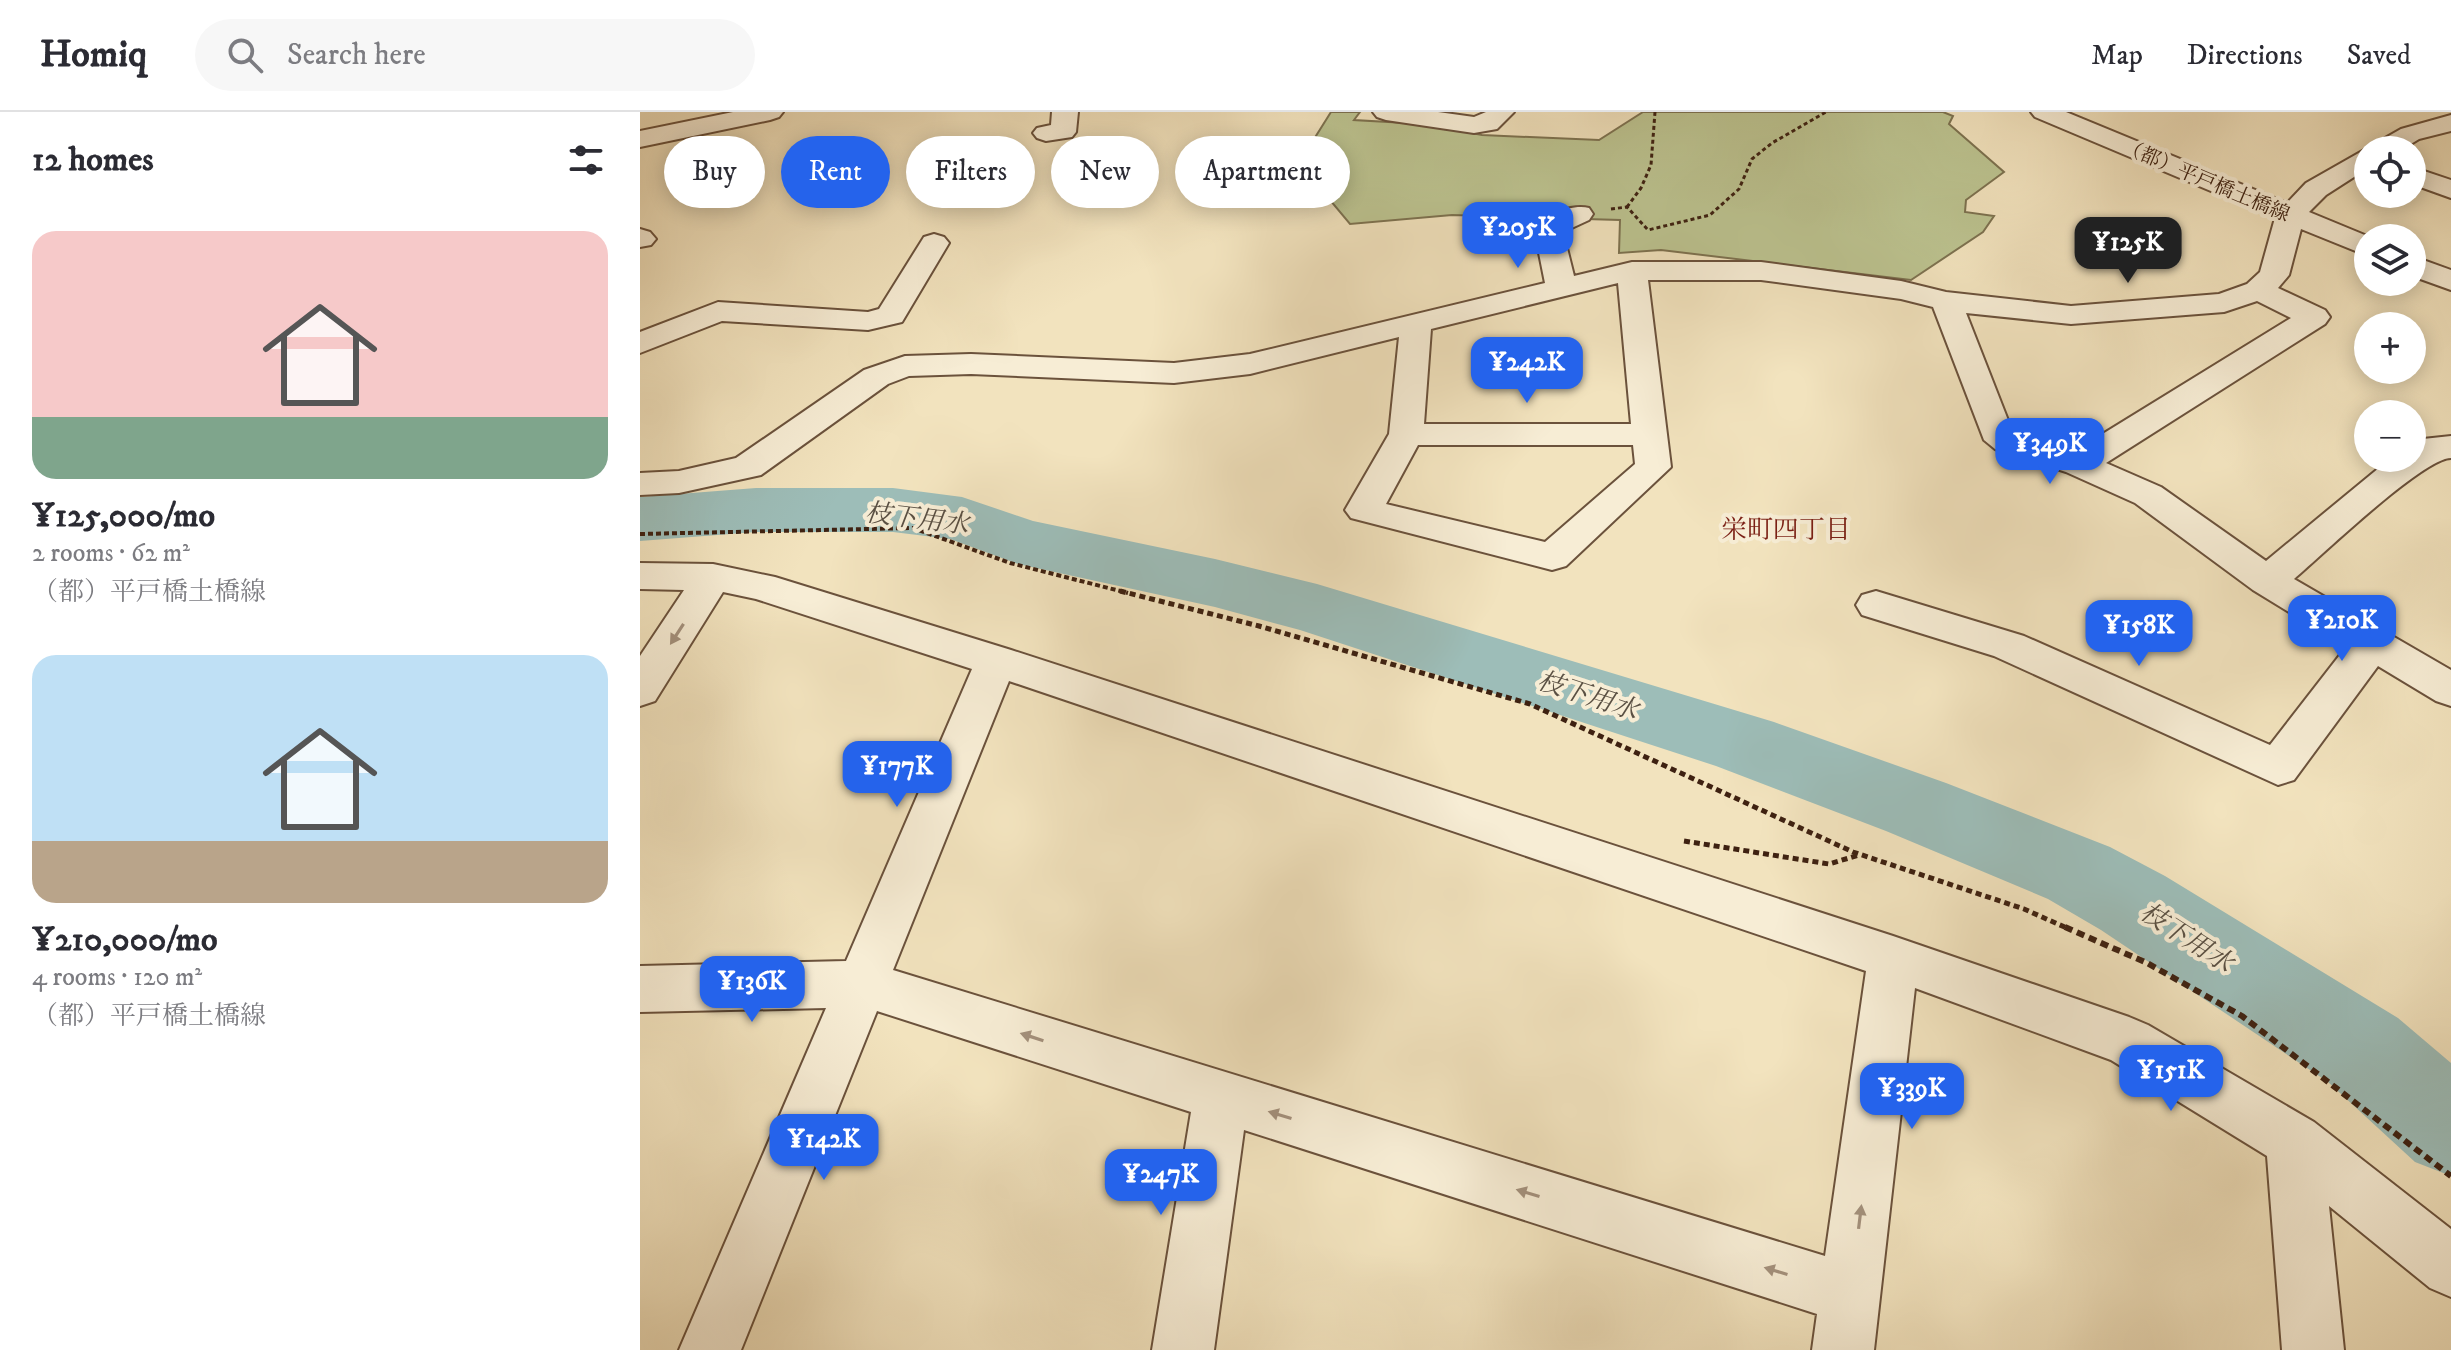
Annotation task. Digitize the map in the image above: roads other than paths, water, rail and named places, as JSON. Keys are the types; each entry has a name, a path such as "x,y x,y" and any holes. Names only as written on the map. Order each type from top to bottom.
{"street":[{"path":"640,139 742,115 770,112"},
{"path":"1046,133 1063,132 1065,112"},
{"path":"1386,112 1474,125 1488,124 1501,112"},
{"name":"（都）平戸橋土橋線","path":"2044,112 2354,241"},
{"path":"2406,136 2451,123"},
{"path":"640,484 679,482 748,467 876,377 905,366 971,364 1174,373 1250,364 1632,271 1761,271 1901,290 1946,301 2071,315 2224,303 2258,290 2274,275 2290,216 2316,189 2354,166"},
{"path":"2426,180 2451,190"},
{"path":"1561,288 1548,228 1579,214"},
{"path":"640,343 718,311 868,321 891,315 934,243"},
{"path":"1416,322 1406,434 1364,510 1552,557 1653,467 1632,271"},
{"path":"2426,271 2451,281"},
{"path":"2079,464 2314,317 2258,290"},
{"path":"1946,301 1996,433 2007,441 2079,464 2148,495 2267,581 2451,690"},
{"path":"1406,434 1649,435"},
{"path":"2267,581 2404,466 2436,447 2451,447"},
{"path":"640,576 713,577 761,587 996,661 1893,958 2129,1042 2294,1141 2451,1267"},
{"path":"640,690 713,577"},
{"path":"1876,605 2009,646 2278,768 2372,643"},
{"path":"710,1350 996,661"},
{"path":"640,989 863,984 1221,1097 1847,1322 1893,958"},
{"path":"1183,1350 1221,1097"},
{"path":"2294,1141 2313,1350"}],"waterway":[{"name":"枝下用水","path":"640,519 756,510 893,510 962,519 1018,541 1215,583 1317,609 1745,744 1916,807 2079,873 2133,903 2363,1050 2451,1127"}],"district":[{"name":"栄町四丁目","path":"1786,529"}]}
